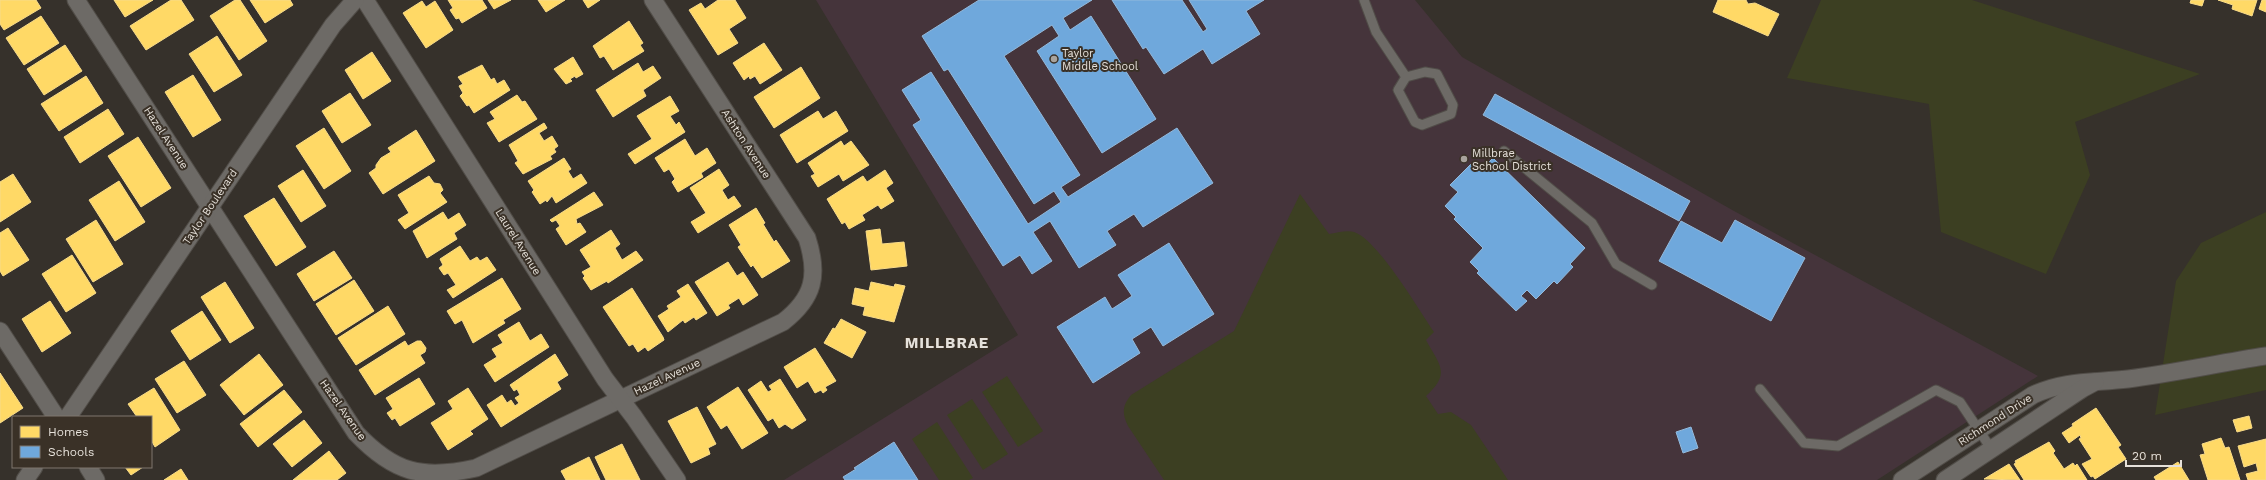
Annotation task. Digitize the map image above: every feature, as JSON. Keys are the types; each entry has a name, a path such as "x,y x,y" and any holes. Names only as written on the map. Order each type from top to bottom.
{"street":[{"name":"Hazel Avenue","path":"76,0 356,433 375,453 399,467 424,473 449,474 476,468 783,322 797,311 808,296"},
{"name":"Taylor Boulevard","path":"69,416 333,25 355,0"},
{"name":"Laurel Avenue","path":"365,0 605,379 621,398 677,480"},
{"name":"Ashton Avenue","path":"653,0 807,238 814,258 813,277 808,296"},
{"path":"0,331 55,416"},
{"name":"Richmond Drive","path":"1902,480 2033,395 2051,386 2072,382 2128,379 2266,356"},
{"name":"Richmond Drive","path":"1945,480 2096,381"},
{"path":"25,480 33,468"},
{"path":"89,468 96,480"}],"lane":[{"path":"1364,0 1376,32 1406,77"},
{"path":"1425,72 1437,74 1453,101 1451,114 1422,125 1415,122 1399,94 1399,86 1406,77 1425,72"},
{"path":"1504,151 1592,223 1616,264 1652,285"},
{"path":"1760,389 1804,443 1838,446 1936,390 1960,402 1992,450"}],"shaded area":[{"path":"816,0 1415,0 1462,57 1734,211 2038,376 1877,480 784,480 1018,335"}],"green space":[{"path":"1821,0 1972,0 2200,74 2075,122 2090,175 2046,274 1941,232 1929,104 1787,78"},
{"path":"1300,194 1329,234 1351,231 1363,237 1374,247 1397,276 1434,332 1426,340 1439,363 1441,375 1434,388 1426,396 1438,414 1451,412 1471,425 1508,480 1164,480 1128,426 1124,414 1126,403 1131,395 1234,331"},
{"path":"2266,212 2266,390 2155,415 2176,281 2201,243"},
{"path":"1007,376 1043,431 1018,447 982,392"},
{"path":"972,399 1008,454 983,470 947,415"},
{"path":"937,422 973,478 969,480 939,480 912,439"}],"building: Homes":[{"path":"0,0 36,0 41,8 4,30 0,24"},
{"path":"114,0 153,0 125,17"},
{"path":"171,0 181,0 194,20 146,50 130,26"},
{"path":"235,0 240,0 267,41 239,60 210,16"},
{"path":"250,0 290,0 293,5 265,23"},
{"path":"448,0 482,0 487,8 462,23 459,18 456,19 450,10 453,8"},
{"path":"488,0 511,0 494,9"},
{"path":"538,0 565,0 546,12"},
{"path":"583,0 600,0 588,8"},
{"path":"718,0 735,0 746,18 729,29 738,43 718,55 689,10 701,3 705,9"},
{"path":"1718,0 1746,0 1748,4 1755,3 1779,14 1768,36 1713,12"},
{"path":"2191,0 2204,0 2202,6 2190,3"},
{"path":"2218,0 2257,0 2252,16 2232,9 2233,5"},
{"path":"2262,0 2266,0 2266,12 2259,9"},
{"path":"422,1 426,7 435,1 453,30 426,48 403,13"},
{"path":"41,16 59,43 24,65 6,38"},
{"path":"629,21 643,43 640,45 644,51 613,70 604,56 600,58 593,46"},
{"path":"217,36 242,75 214,92 189,54"},
{"path":"764,43 782,70 760,84 755,76 750,79 749,76 744,80 733,63"},
{"path":"65,45 82,71 44,95 27,69"},
{"path":"372,52 391,81 363,99 345,70"},
{"path":"573,57 583,74 576,78 575,76 570,79 572,81 566,84 554,69"},
{"path":"638,63 643,72 653,66 661,78 643,90 646,96 613,117 596,90"},
{"path":"482,65 491,80 494,78 497,84 504,80 510,90 474,113 469,105 467,106 460,96 463,93 459,86 463,84 458,77"},
{"path":"801,67 820,98 774,128 754,97"},
{"path":"193,75 221,120 193,137 165,92"},
{"path":"86,76 103,103 59,131 41,104"},
{"path":"350,93 371,125 342,143 322,111"},
{"path":"517,95 522,102 525,101 537,119 499,142 487,123 495,119 490,112"},
{"path":"670,96 679,111 670,116 676,125 679,122 685,132 635,164 628,154 652,139 637,116"},
{"path":"108,109 124,134 80,163 64,137"},
{"path":"818,111 823,119 836,111 848,131 797,163 780,135"},
{"path":"544,123 547,128 539,133 544,141 552,136 558,146 554,149 556,152 550,156 552,159 523,174 515,163 518,161 509,145"},
{"path":"324,128 351,171 324,189 296,146"},
{"path":"416,130 435,161 383,194 369,173 376,168 376,165 381,158 391,152 388,148"},
{"path":"138,137 171,188 141,207 108,156"},
{"path":"685,139 695,156 707,148 716,163 701,173 703,177 678,192 672,182 675,179 669,169 664,172 655,158"},
{"path":"841,141 844,146 851,141 869,165 843,181 839,174 818,187 811,176 815,174 808,163"},
{"path":"564,158 571,169 568,171 573,179 581,174 587,183 556,203 552,196 547,202 546,200 540,204 532,192 534,190 528,181"},
{"path":"719,169 729,185 722,190 728,200 734,196 741,206 698,233 691,222 706,213 690,188"},
{"path":"303,170 326,206 301,222 278,186"},
{"path":"885,170 893,183 886,188 894,201 881,209 878,205 862,215 865,220 849,229 845,222 842,224 827,199 863,176 867,182"},
{"path":"13,174 31,202 0,222 0,182"},
{"path":"429,176 434,183 440,184 443,190 440,193 447,202 405,229 398,220 409,213 398,195"},
{"path":"119,181 145,222 115,241 89,200"},
{"path":"594,192 603,205 576,219 577,224 580,223 586,232 566,245 556,229 560,226 556,220 552,222 550,220"},
{"path":"274,198 306,247 276,266 244,216"},
{"path":"756,208 765,223 763,224 774,242 776,240 790,261 762,278 753,265 751,267 738,247 741,245 729,225"},
{"path":"443,212 448,220 459,213 466,225 454,233 457,239 427,258 413,231"},
{"path":"96,220 123,264 93,282 66,239"},
{"path":"8,228 29,260 3,276 0,271 0,233"},
{"path":"880,229 882,244 904,242 907,266 871,270 866,231"},
{"path":"611,230 620,244 615,248 622,260 636,251 643,260 608,283 607,281 591,290 583,278 585,276 582,272 591,267 580,250"},
{"path":"460,246 470,261 477,257 480,261 487,257 496,270 453,298 447,290 456,285 448,273 444,275 439,268 443,265 440,259"},
{"path":"334,251 352,278 314,301 297,274"},
{"path":"72,255 96,293 66,312 42,274"},
{"path":"728,262 737,276 743,272 758,295 743,305 739,298 728,305 730,308 717,316 695,282"},
{"path":"502,278 521,309 503,320 505,323 473,343 462,320 455,324 447,311"},
{"path":"354,280 374,311 336,335 316,304"},
{"path":"225,282 254,328 230,343 201,297"},
{"path":"871,282 894,287 895,284 905,286 894,322 863,315 865,307 852,304 855,288 869,291"},
{"path":"688,284 707,313 696,320 694,317 685,323 683,320 668,332 658,316 669,309 667,306 681,297 677,291"},
{"path":"632,288 664,340 648,351 645,347 638,352 633,344 629,346 603,307"},
{"path":"50,301 71,333 42,352 22,319"},
{"path":"388,306 405,334 356,365 338,338"},
{"path":"202,311 221,340 190,360 171,331"},
{"path":"841,319 866,332 852,358 824,343 833,328 835,329"},
{"path":"519,322 530,341 541,334 549,347 495,382 484,365 497,357 492,349 503,343 498,335"},
{"path":"405,341 408,346 417,341 421,341 426,348 425,352 420,355 425,363 375,395 359,370"},
{"path":"815,348 836,381 825,387 827,390 823,393 821,390 815,393 808,381 797,388 784,367"},
{"path":"259,354 283,385 244,415 220,385"},
{"path":"555,354 568,375 557,382 561,389 501,427 487,405 502,395 507,403 511,400 515,406 519,403 515,398 520,395 517,389 514,391 510,385"},
{"path":"184,361 206,395 177,413 155,379"},
{"path":"0,373 23,408 0,423"},
{"path":"419,378 435,404 400,426 395,418 392,420 387,413 393,409 386,398"},
{"path":"780,379 806,420 792,429 785,424 779,428 773,418 768,421 748,390 761,381 768,392 772,390 769,386"},
{"path":"738,387 768,433 742,449 727,425 721,429 707,407"},
{"path":"154,388 180,430 155,447 152,442 152,416 136,416 128,404"},
{"path":"468,388 488,419 470,431 473,434 448,450 431,423 453,409 448,401"},
{"path":"284,390 302,412 258,447 240,424"},
{"path":"697,407 716,444 708,448 710,454 691,463 668,421"},
{"path":"2096,408 2121,445 2118,447 2126,459 2095,479 2093,476 2091,477 2082,464 2092,459 2079,439 2081,438 2080,435 2069,443 2062,433 2073,426 2072,424"},
{"path":"2249,416 2252,428 2237,432 2233,420"},
{"path":"304,420 322,443 292,467 273,444"},
{"path":"2221,438 2225,448 2229,447 2240,480 2208,480 2200,455 2205,454 2202,444"},
{"path":"2266,439 2266,480 2248,480 2246,474 2258,471 2256,463 2244,467 2238,446"},
{"path":"2049,442 2055,451 2053,453 2064,469 2073,463 2075,466 2077,464 2087,480 2024,480 2014,464 2016,463 2015,461"},
{"path":"622,444 640,480 606,480 595,457"},
{"path":"329,451 346,473 337,480 293,480"},
{"path":"589,457 600,480 566,480 561,471"},
{"path":"2178,462 2189,480 2156,480 2154,477"},
{"path":"2009,464 2020,480 1984,479"},
{"path":"126,468 142,468 131,475"},
{"path":"181,469 188,480 164,480"}],"building: Schools":[{"path":"979,0 1092,0 1063,18 1070,30 1091,16 1156,119 1102,153 1037,51 1059,36 1052,25 1004,56 1080,175 1061,187 1068,197 1177,128 1213,183 1143,227 1134,214 1107,231 1116,245 1079,268 1050,221 1033,232 1052,261 1032,274 1020,255 1003,266 913,125 921,120 902,90 931,72 1028,224 1061,202 1054,191 1034,204 948,69 944,71 922,36"},
{"path":"1112,0 1182,0 1203,32 1207,29 1189,0 1264,0 1246,11 1260,34 1212,64 1203,49 1164,74 1146,47 1143,49"},
{"path":"1495,94 1690,201 1679,221 1483,115"},
{"path":"1493,158 1585,248 1570,264 1573,267 1557,284 1554,281 1536,299 1527,290 1521,296 1527,301 1516,311 1477,273 1479,271 1470,262 1483,248 1454,219 1456,217 1445,206 1458,192 1450,185 1472,163 1480,171"},
{"path":"1735,220 1805,258 1771,321 1659,261 1681,221 1722,243"},
{"path":"1169,243 1214,314 1163,346 1151,327 1132,339 1140,353 1093,383 1057,327 1105,297 1112,309 1132,296 1118,275"},
{"path":"1691,427 1698,448 1683,453 1676,432"},
{"path":"894,442 918,480 845,480 843,477 856,469 854,468"}],"place":[{"name":"Taylor Middle School","path":"1054,59"},
{"name":"Millbrae School District","path":"1464,159"}],"district":[{"name":"MILLBRAE","path":"947,343"}]}
